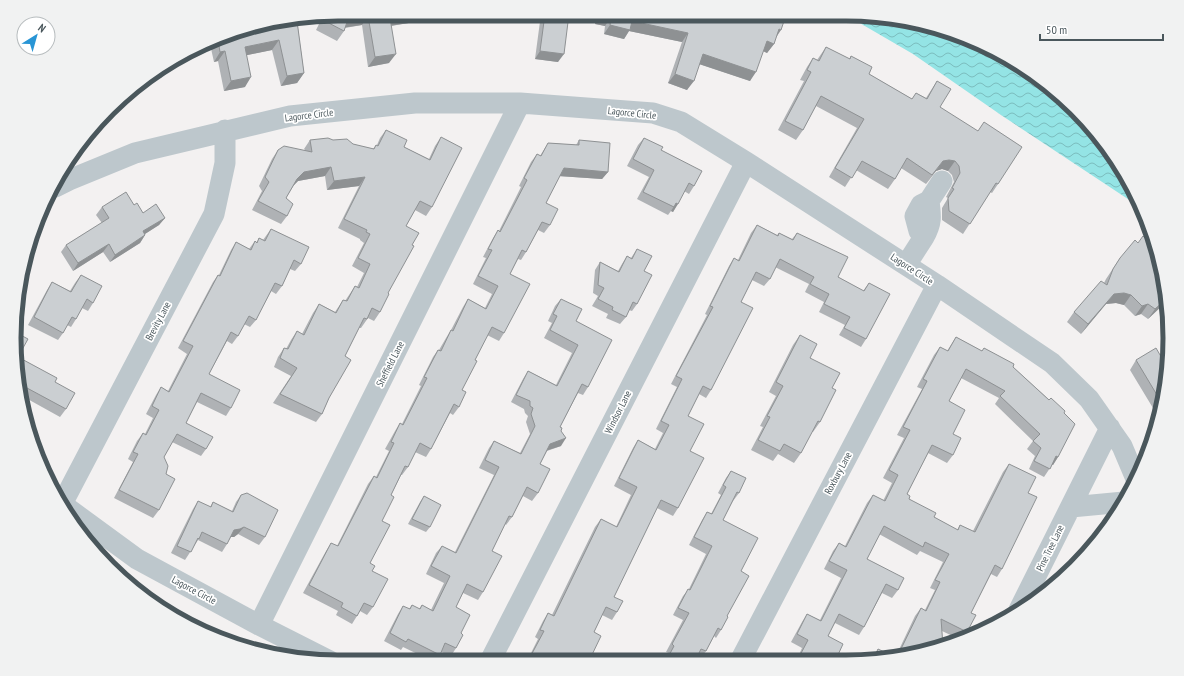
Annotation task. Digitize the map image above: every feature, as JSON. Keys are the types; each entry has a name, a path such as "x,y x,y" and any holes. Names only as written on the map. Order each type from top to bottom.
{"street":[{"name":"Lagorce Circle","path":"61,184 135,153 226,130 290,116 415,103 520,103 653,113 681,122 746,162 937,285 1052,363 1089,399 1122,446 1133,472"},
{"name":"Sheffield Lane","path":"259,625 520,103"},
{"name":"Brevity Lane","path":"65,499 214,214 225,163 226,130"},
{"name":"Windsor Lane","path":"493,655 746,162"},
{"path":"906,265 924,237 919,231 915,216 921,205 929,201 942,181"},
{"name":"Roxbury Lane","path":"743,655 937,285"},
{"name":"Pine Tree Lane","path":"1024,601 1110,428"},
{"path":"1071,507 1117,503"},
{"name":"Lagorce Circle","path":"73,512 138,559 259,625 316,654"}],"water":[{"path":"857,22 908,27 948,38 967,45 1005,63 1022,74 1055,100 1084,129 1110,162 1132,201 1001,115 913,54"}],"building":[{"path":"347,21 344,31 326,22"},
{"path":"369,21 390,21 396,54 375,57"},
{"path":"544,21 568,21 564,54 540,51"},
{"path":"610,21 632,21 630,30 610,25"},
{"path":"632,21 784,21 781,30 779,29 774,44 767,41 756,72 703,54 694,81 675,74 688,33"},
{"path":"297,24 304,73 287,76 279,40 245,47 251,77 231,81 225,51 220,52 219,44 236,38 276,27"},
{"path":"826,47 850,59 851,56 872,67 869,74 912,99 916,93 927,99 937,81 951,89 940,107 978,131 984,122 1022,147 998,184 996,183 970,224 949,211 948,198 954,189 952,188 960,173 959,166 955,161 943,161 932,175 907,158 895,179 862,161 852,178 835,168 864,119 821,96 803,130 785,121 811,72 807,70 813,58 819,61"},
{"path":"386,130 407,140 404,147 430,160 441,137 462,148 432,207 420,201 406,226 419,233 412,245 414,246 388,293 389,294 380,312 372,308 367,319 364,318 345,356 351,360 329,398 322,414 280,394 297,368 280,358 284,348 288,349 297,331 304,335 319,304 336,313 343,300 347,301 355,286 359,288 370,264 358,258 370,234 366,232 367,230 344,219 365,177 334,181 331,167 304,172 297,179 286,198 293,204 287,216 258,201 269,182 265,177 278,150 284,146 312,152 310,140 328,138 333,140 347,139 353,144 374,149 376,145 378,146"},
{"path":"644,138 663,147 661,150 702,171 694,186 689,183 678,204 676,203 674,207 643,192 654,170 633,159"},
{"path":"579,140 610,143 608,172 564,168 546,203 558,209 550,225 542,222 526,252 522,250 510,274 530,284 504,333 492,327 462,390 466,392 459,407 454,404 431,449 420,443 408,467 405,466 391,495 394,497 382,521 390,525 370,563 375,566 372,571 388,579 373,607 364,603 357,616 341,607 343,603 309,585 331,543 338,546 374,476 377,478 394,443 391,442 400,423 403,425 427,378 424,377 438,350 441,351 451,330 453,331 468,299 486,309 498,286 478,276 492,250 488,249 498,230 500,232 527,180 524,178 537,154 541,156 548,143 579,145"},
{"path":"126,192 134,205 137,203 143,213 156,204 165,218 143,231 145,235 115,255 109,244 78,263 66,245 109,218 102,207"},
{"path":"757,225 778,236 779,233 793,240 797,233 848,257 838,277 864,291 869,283 890,294 866,339 844,328 850,317 824,304 829,294 810,284 814,277 780,259 770,279 756,272 741,302 753,308 711,390 703,386 688,416 704,424 690,451 704,458 678,508 661,500 614,597 623,601 617,612 606,607 594,632 601,636 592,655 531,655 544,631 540,630 548,613 554,616 601,519 617,527 637,487 619,478 638,440 656,450 669,425 661,421 682,379 676,376 713,307 710,306 734,258 739,261"},
{"path":"271,229 309,247 301,264 294,260 282,286 275,283 256,320 249,316 238,336 231,332 209,374 240,390 231,408 201,393 186,423 213,437 206,449 177,434 164,457 168,466 166,474 175,479 159,510 119,490 138,454 133,452 143,433 146,435 159,410 152,406 161,387 169,392 193,346 183,341 218,275 220,276 236,242 251,250 255,241 257,243 259,238 265,241"},
{"path":"1143,236 1147,240 1157,276 1161,304 1155,309 1148,304 1142,306 1131,295 1124,293 1114,294 1088,324 1074,312 1101,281 1107,285 1113,269 1120,258 1135,240 1138,243"},
{"path":"637,249 652,256 644,271 652,275 637,304 633,302 626,317 612,310 613,307 598,299 604,288 598,285 600,262 619,272 627,256 632,259"},
{"path":"81,275 102,286 93,303 87,299 76,319 72,317 63,333 34,317 52,282 71,292"},
{"path":"561,299 582,309 576,321 612,340 588,387 582,384 560,427 562,428 561,431 566,438 550,444 540,464 550,469 538,493 527,487 512,517 509,516 492,551 502,556 483,592 467,584 456,607 470,615 461,633 463,635 456,648 445,643 440,655 408,639 406,642 390,633 403,606 410,609 412,605 420,609 422,605 433,611 450,576 431,566 442,546 456,553 499,467 485,460 494,441 521,454 535,426 531,414 533,408 530,406 530,401 516,395 528,371 557,386 578,345 550,330 557,316 553,314"},
{"path":"21,335 28,339 22,351"},
{"path":"800,335 817,344 810,358 840,373 832,388 836,390 820,422 818,421 801,453 784,444 780,451 758,440 770,417 767,416 783,386 776,382"},
{"path":"956,337 982,351 984,348 1014,364 1013,367 1049,400 1051,398 1065,411 1064,413 1075,424 1050,469 1034,461 1041,448 1033,441 1040,434 1000,396 1005,391 966,369 949,401 965,410 953,434 961,438 953,455 932,445 907,494 910,496 909,499 936,513 934,517 958,530 960,525 975,532 1009,464 1036,477 1028,493 1037,497 1002,569 995,565 971,613 976,615 968,631 966,631 941,619 943,640 900,650 921,608 926,611 940,582 935,580 949,554 925,542 923,547 884,526 867,559 904,578 898,590 886,584 864,627 839,614 828,636 843,644 838,655 800,655 808,640 797,634 807,614 821,621 847,570 829,561 839,543 846,547 873,495 885,501 898,475 889,470 910,430 903,427 927,381 923,379 940,347 948,351"},
{"path":"1156,348 1162,358 1158,396 1136,360"},
{"path":"22,359 57,378 55,382 75,393 66,409 27,388 26,390"},
{"path":"731,471 746,478 723,520 758,538 741,571 749,576 721,630 718,628 706,651 701,649 698,655 669,655 674,646 672,644 689,613 678,608 688,589 690,590 712,546 694,537 707,512 712,514 726,487 723,485"},
{"path":"247,493 278,510 265,537 244,527 234,530 227,544 202,532 191,552 177,546 198,501 211,507 213,502 233,512 241,495"},
{"path":"424,496 441,505 430,527 412,519"},
{"path":"878,649 885,652 876,653"}]}
